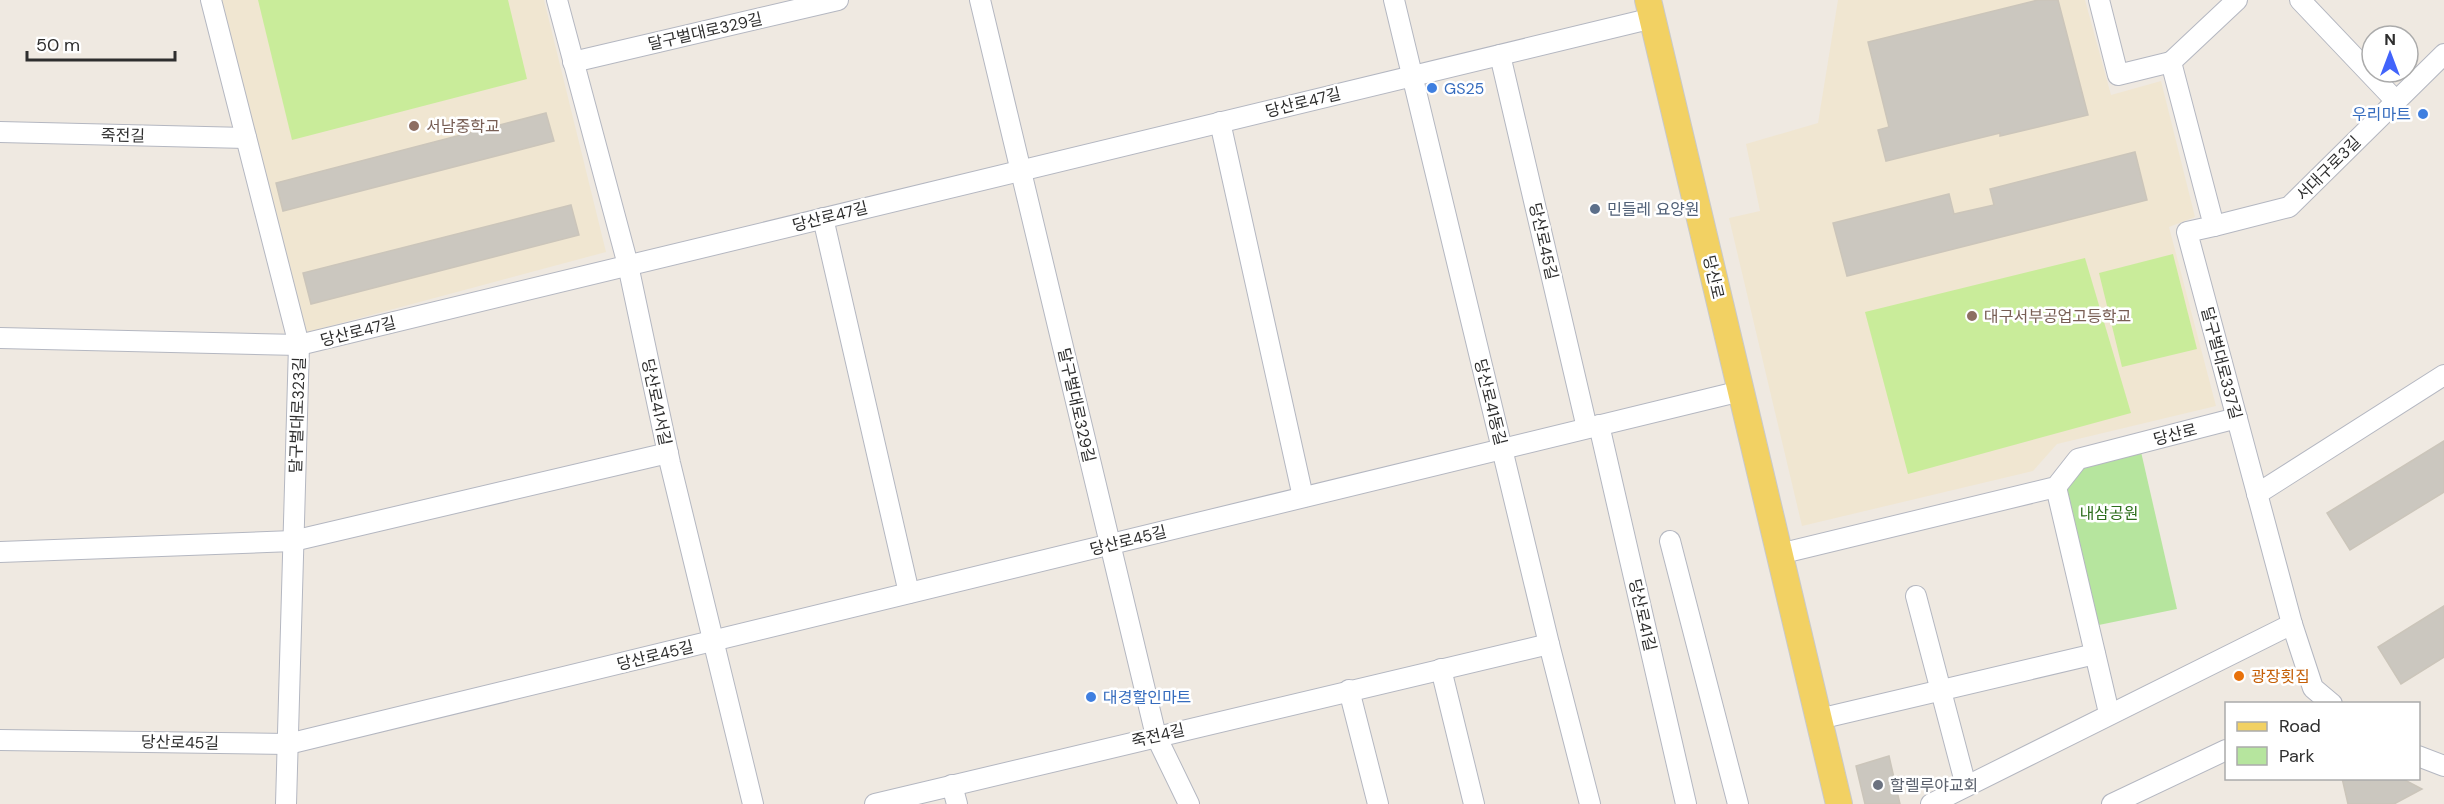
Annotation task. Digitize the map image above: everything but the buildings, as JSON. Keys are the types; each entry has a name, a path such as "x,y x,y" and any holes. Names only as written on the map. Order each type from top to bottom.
{"main road":[{"name":"당산로","path":"1650,9 1839,804"}],"street":[{"name":"달구벌대로323길","path":"211,0 299,345 286,804"},
{"name":"당산로41서길","path":"557,0 628,265 668,453 753,804"},
{"name":"달구벌대로329길","path":"573,62 838,0"},
{"name":"달구벌대로329길","path":"980,0 1156,736 1189,804"},
{"name":"당산로41동길","path":"1394,0 1549,644 1590,804"},
{"path":"2098,0 2118,75 2171,62 2237,0"},
{"path":"2300,0 2396,101"},
{"name":"당산로47길","path":"0,338 299,345 1500,55 1650,9"},
{"name":"서대구로3길","path":"2187,232 2289,207 2396,101 2436,73 2444,54"},
{"name":"당산로45길","path":"1500,55 1593,427"},
{"path":"2171,62 2214,226"},
{"path":"1220,122 1303,497"},
{"name":"죽전길","path":"0,132 246,138"},
{"path":"823,218 909,593"},
{"name":"달구벌대로337길","path":"2187,232 2292,624 2313,688 2328,702"},
{"path":"2257,494 2444,375"},
{"name":"당산로45길","path":"0,740 288,744 1741,391"},
{"name":"당산로","path":"2056,487 2078,459 2237,418"},
{"name":"당산로41길","path":"1593,427 1686,804"},
{"path":"0,552 293,541 668,453"},
{"path":"1779,554 2056,487 2109,713"},
{"path":"1670,541 1738,804"},
{"path":"1916,596 1966,786"},
{"path":"1931,804 2109,713 2292,624"},
{"name":"죽전4길","path":"875,804 955,795 1156,736 1549,644"},
{"path":"1819,719 2095,654"},
{"path":"1441,669 1474,804"},
{"path":"1349,690 1378,804"},
{"path":"2112,804 2225,750"},
{"path":"2420,757 2444,766"}],"shaded area":[{"name":"서남중학교","path":"222,0 544,0 606,252 304,333"},
{"name":"대구서부공업고등학교","path":"1838,0 2085,0 2111,95 2161,81 2195,217 2169,227 2216,406 2057,444 2033,471 1802,526 1729,218 1760,211 1746,144 1818,123"}],"green space":[{"path":"258,0 508,0 527,79 292,140"},
{"path":"2173,254 2197,349 2122,367 2099,273"},
{"path":"2085,258 2131,413 1908,474 1865,312"},
{"name":"내삼공원","path":"2139,443 2177,609 2089,627 2056,487 2078,459"}],"place":[{"name":"GS25","path":"1432,88"},
{"name":"우리마트","path":"2423,114"},
{"name":"서남중학교","path":"414,126"},
{"name":"민들레 요양원","path":"1595,209"},
{"name":"대구서부공업고등학교","path":"1972,316"},
{"name":"광장횟집","path":"2239,676"},
{"name":"대경할인마트","path":"1091,697"},
{"name":"할렐루야교회","path":"1878,785"}]}
